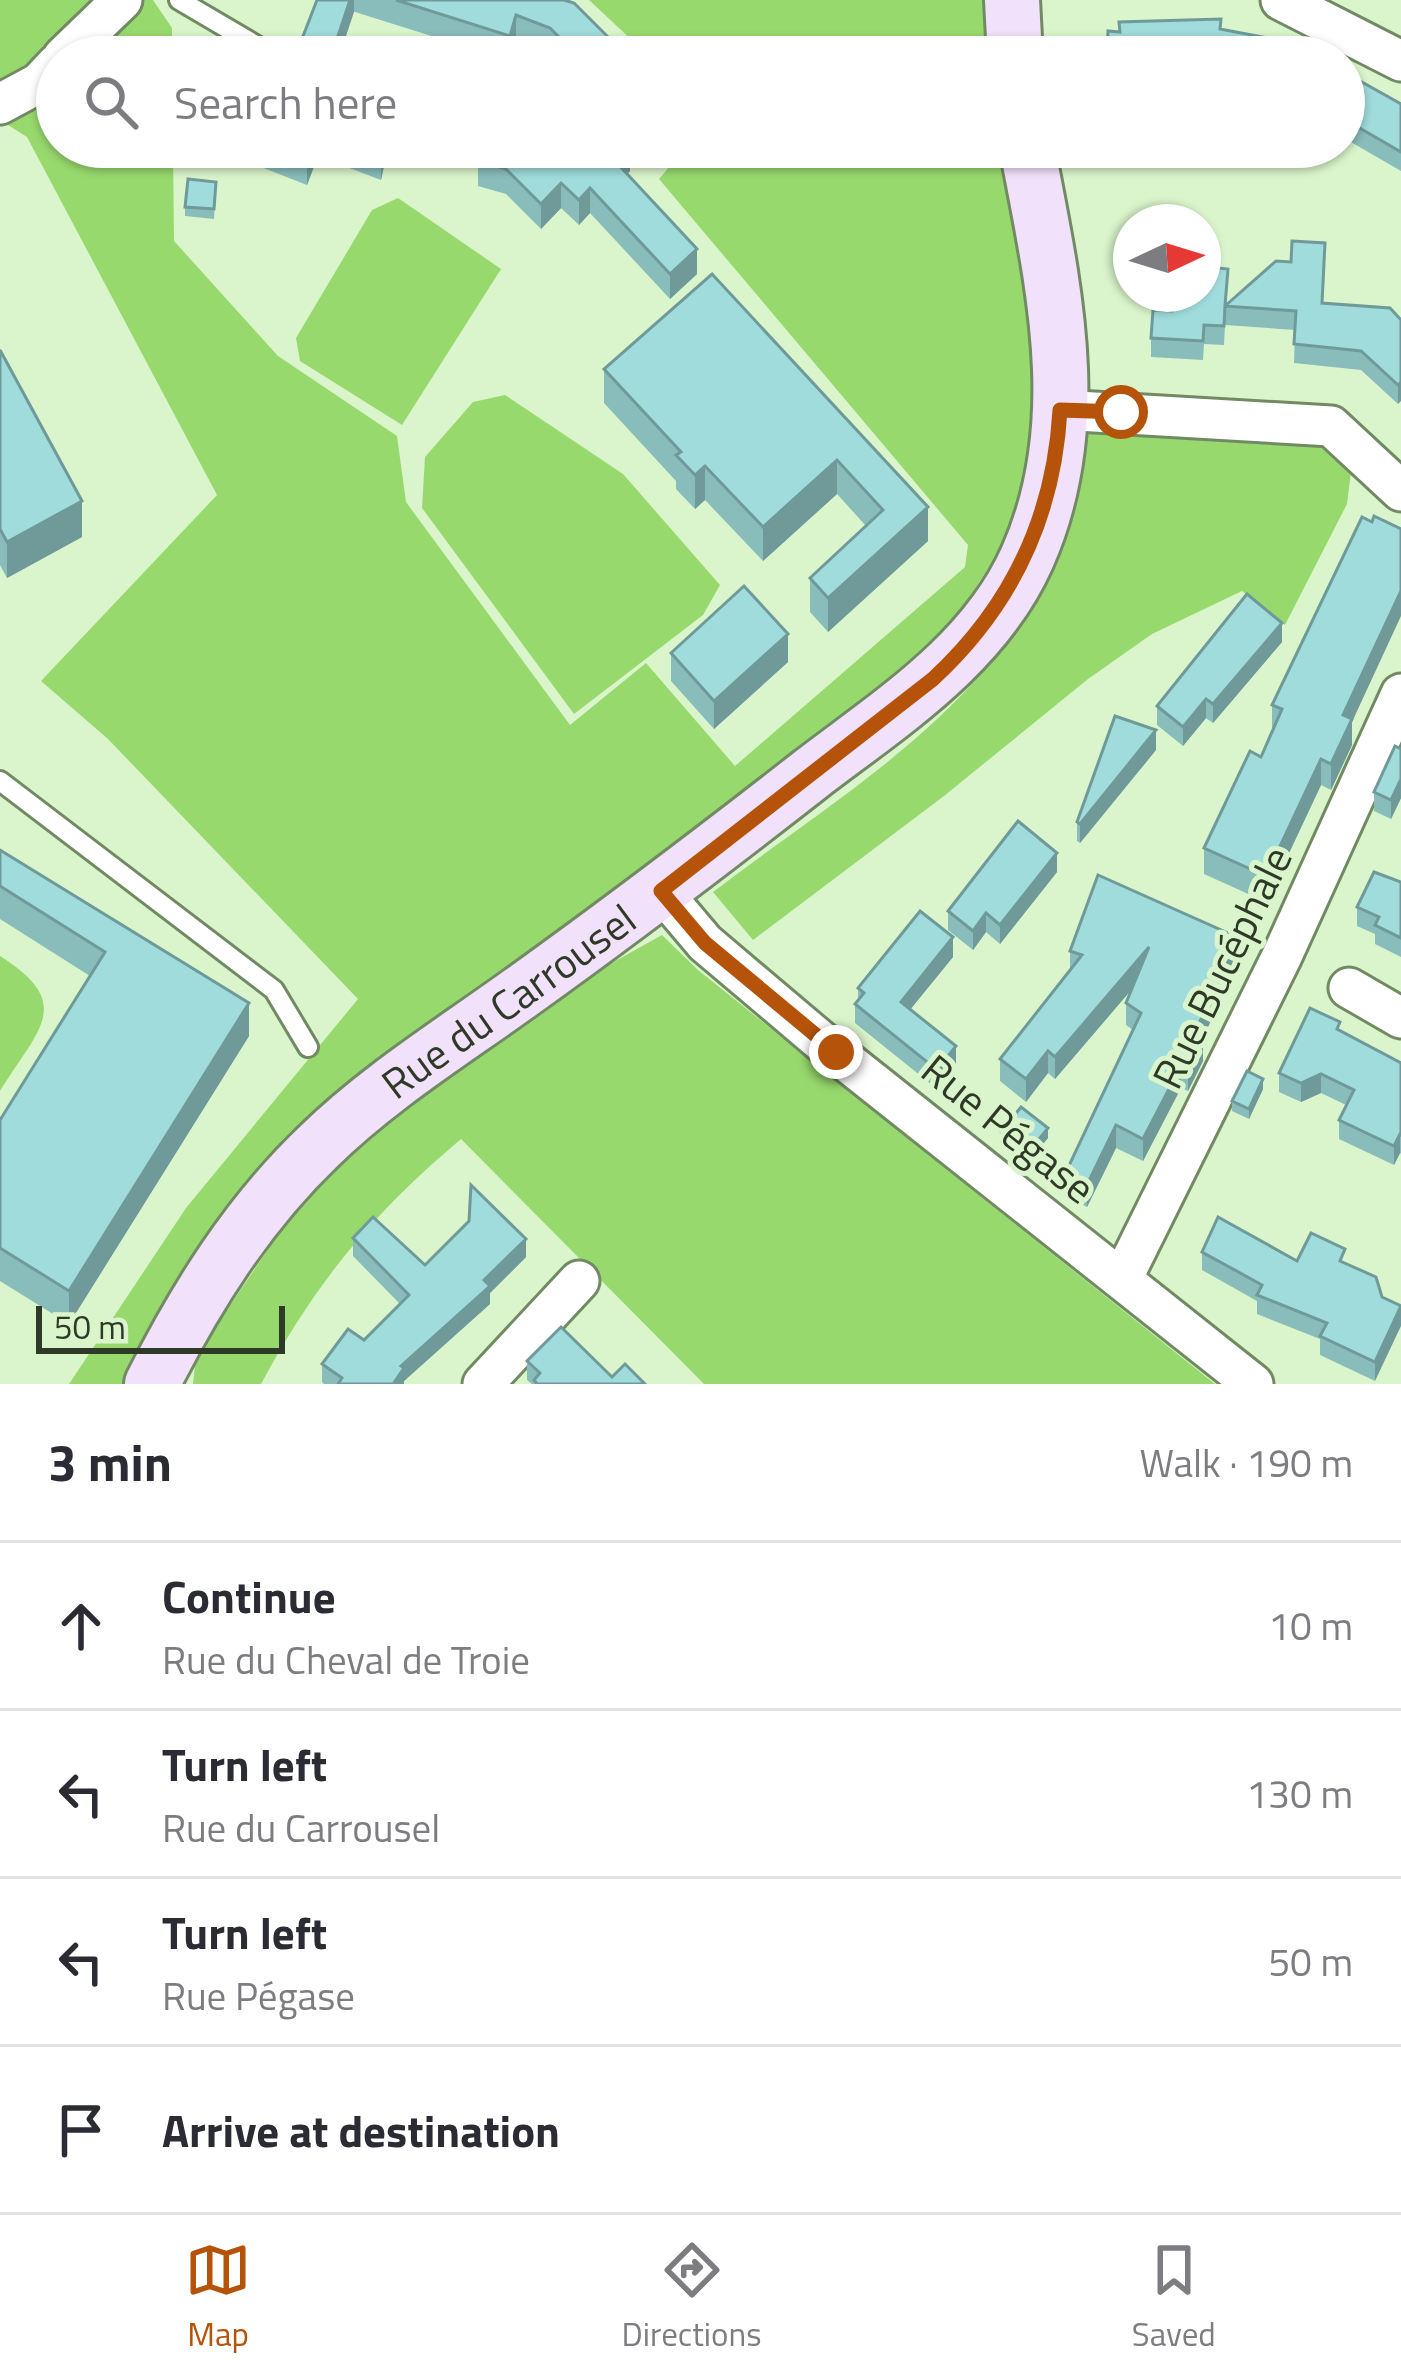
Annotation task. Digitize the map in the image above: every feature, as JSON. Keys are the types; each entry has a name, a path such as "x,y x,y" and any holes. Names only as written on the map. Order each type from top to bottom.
{"street":[{"path":"85,36 122,0"},
{"path":"1012,0 1014,36"},
{"path":"1281,0 1352,36"},
{"path":"1365,43 1401,61"},
{"path":"0,104 36,85"},
{"name":"Rue du Carrousel","path":"152,1384 187,1315 236,1241 318,1146 387,1088 661,891 933,679 975,640 1027,557 1052,481 1060,410 1055,281 1031,168"},
{"path":"1060,410 1331,427 1401,491"},
{"name":"Rue Bucéphale","path":"1122,1279 1282,956 1401,694"},
{"name":"Rue Pégase","path":"661,891 705,943 822,1042 1253,1384"},
{"path":"1349,988 1401,1018"},
{"path":"483,1384 579,1281"}],"lane":[{"path":"179,0 240,36"},
{"path":"0,781 274,990 308,1047"}],"green space":[{"path":"0,0 153,0 172,28 172,36 36,36 36,154 27,137 0,120"},
{"path":"589,0 990,0 991,36 628,36"},
{"path":"43,168 173,168 174,241 278,356 397,436 406,502 570,725 646,663 735,766 965,567 968,545 659,179 668,168 1006,168 1041,372 1018,522 936,649 418,1037 135,1384 69,1384 186,1208 358,999 108,739 41,681 217,495"},
{"path":"398,198 501,269 402,425 300,361 296,338 372,210"},
{"path":"505,395 623,474 720,585 703,615 574,714 422,508 425,457 473,402"},
{"path":"1097,426 1328,446 1351,472 1347,504 1285,625 1242,591 1152,634 753,940 713,892 902,750 986,668 1021,621 1047,571 1083,437"},
{"path":"662,935 698,970 1215,1384 704,1384 461,1139 348,1251 303,1313 261,1384 193,1384 196,1356 304,1196 380,1128 583,979"},
{"path":"0,956 37,989 43,1018 0,1091"}],"building":[{"path":"317,0 350,0 338,36 303,36"},
{"path":"396,0 564,0 574,3 607,36 558,36 516,15 510,36"},
{"path":"1221,19 1220,29 1258,36 1108,36 1108,31 1120,32 1119,22"},
{"path":"1365,84 1401,104 1401,152 1365,131"},
{"path":"502,168 622,168 697,249 670,274 590,188 579,200 561,183 541,204"},
{"path":"188,179 216,182 214,209 185,207"},
{"path":"1292,241 1325,243 1322,303 1390,308 1401,320 1401,382 1398,385 1361,351 1294,344 1296,311 1225,306 1276,261 1291,262"},
{"path":"1221,268 1228,269 1224,326 1204,325 1203,341 1151,338 1153,312 1221,312"},
{"path":"712,274 928,507 828,598 810,578 883,510 837,460 763,527 705,466 695,475 676,455 681,452 604,369"},
{"path":"0,350 82,501 7,542 0,529"},
{"path":"1374,516 1401,529 1401,591 1343,715 1352,719 1331,764 1321,759 1266,876 1204,848 1250,751 1261,757 1282,709 1272,705 1362,517 1372,522"},
{"path":"744,586 788,634 714,701 671,653"},
{"path":"1247,594 1282,623 1213,704 1206,699 1183,727 1157,706"},
{"path":"1115,716 1156,730 1080,824 1077,822"},
{"path":"1395,746 1401,749 1401,779 1391,800 1374,792"},
{"path":"1018,821 1057,853 1000,925 986,913 973,931 948,911"},
{"path":"0,850 249,1003 69,1291 0,1248 0,1120 105,952 0,886"},
{"path":"1374,872 1401,882 1401,938 1375,925 1379,917 1357,907"},
{"path":"1098,875 1239,938 1194,1034 1203,1039 1188,1069 1181,1066 1143,1139 1116,1125 1087,1185 1065,1174 1141,1013 1126,1003 1149,947 1055,1057 1048,1051 1026,1079 1000,1059 1082,955 1070,951"},
{"path":"920,911 953,937 901,1002 956,1046 937,1070 855,1004 864,993 858,988"},
{"path":"1310,1008 1340,1022 1337,1029 1401,1063 1401,1135 1394,1146 1339,1120 1354,1090 1321,1074 1301,1083 1279,1073"},
{"path":"1247,1071 1263,1079 1249,1109 1232,1101"},
{"path":"1021,1107 1048,1128 1028,1153 1001,1132"},
{"path":"471,1185 526,1239 484,1280 490,1286 401,1366 393,1384 338,1384 342,1378 322,1364 348,1329 364,1340 409,1295 353,1238 373,1217 425,1265 469,1221"},
{"path":"1218,1217 1297,1261 1311,1233 1345,1249 1340,1261 1376,1277 1382,1297 1401,1306 1375,1362 1320,1336 1327,1323 1257,1295 1262,1285 1202,1252"},
{"path":"561,1327 612,1377 625,1364 645,1384 537,1384 534,1380 540,1373 527,1361"}],"route":[{"path":"836,1052 705,943 661,891 933,679 975,640 1027,557 1052,481 1060,410 1121,412"}]}
